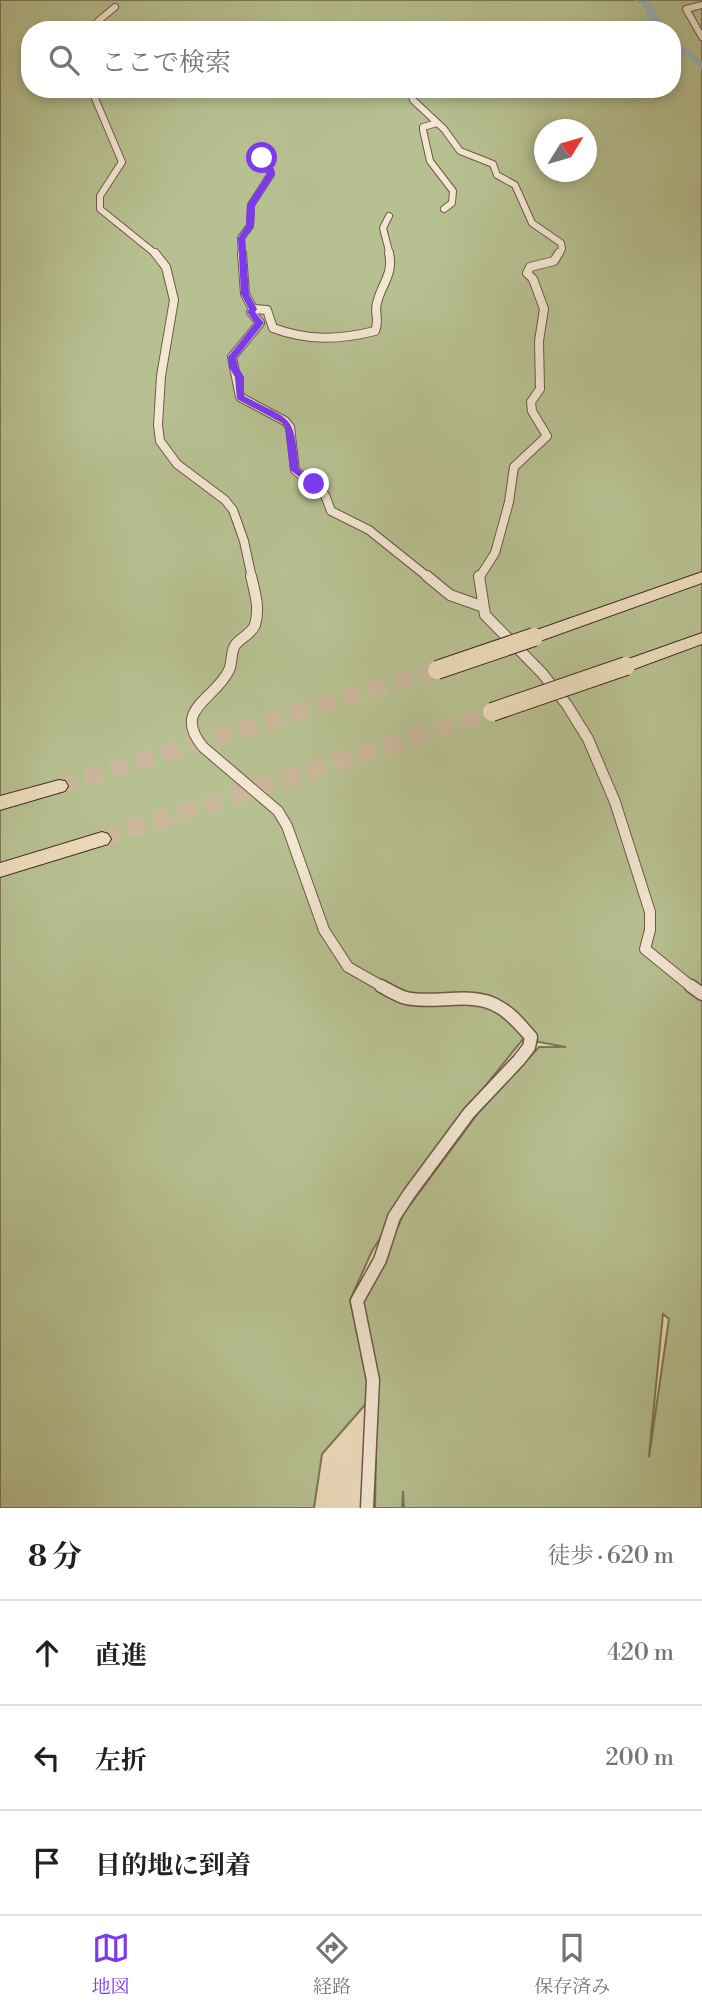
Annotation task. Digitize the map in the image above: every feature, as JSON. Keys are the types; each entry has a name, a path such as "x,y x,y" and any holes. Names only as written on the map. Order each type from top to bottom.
{"highway":[{"path":"437,670 702,577"},
{"path":"492,712 702,638"},
{"path":"0,803 59,786"},
{"path":"0,870 102,839"}],"street":[{"path":"702,5 693,5 687,9 702,37"},
{"path":"98,21 115,7"},
{"path":"95,98 122,162 121,168 102,192 98,203 100,209 158,256 172,285 173,314 161,376 158,425 160,441 177,464 225,500 233,510 244,541 258,608 254,628 234,646 229,671 197,707 191,727 193,735 202,747 278,811 287,826 324,930 348,967 374,984 406,998 443,1001 473,999 497,1005 515,1019 531,1037 529,1047 519,1060 469,1113 409,1194 394,1217 380,1260 357,1301 373,1380 367,1508"},
{"path":"412,98 460,151 493,164 497,175 515,185 532,223 561,243 562,249 554,261 530,267 527,273 533,279 544,309 539,341 540,389 531,402 532,411 547,436 514,467 509,502 495,553 479,578 483,588 481,606 485,615 541,670 589,740 610,790 650,912 650,930 645,949 675,976 702,993"},
{"path":"437,123 423,127 423,130 431,164 451,185 454,193 452,203 444,209"},
{"path":"262,158 271,169 271,174 251,205 250,226 242,238 245,294 253,309 251,312 260,323 232,357 233,367 240,377 240,397 285,421 290,427 295,470 325,495 331,511 369,530 450,595 481,606"},
{"path":"253,309 267,310 273,328 309,339 335,339 375,331 379,322 373,310 375,301 389,279 391,259 382,238 382,228 389,216"}],"green space":[{"path":"0,0 702,0 702,1508 404,1508 403,1491 402,1508 375,1508 376,1451 371,1398 322,1454 314,1508 0,1508","holes":["523,1039 566,1047 539,1047 479,1112 404,1213 363,1303 370,1394 350,1300 372,1251 454,1125","663,1314 669,1319 649,1457"]}],"waterway":[{"path":"640,0 649,5 653,21"},
{"path":"681,48 702,66"}],"tunnel":[{"path":"59,786 437,670"},
{"path":"102,839 492,712"}],"route":[{"path":"262,158 271,169 271,174 251,205 250,226 242,238 245,294 253,309 251,312 260,323 232,357 233,367 240,377 240,397 285,421 290,427 295,470 314,484"}]}
